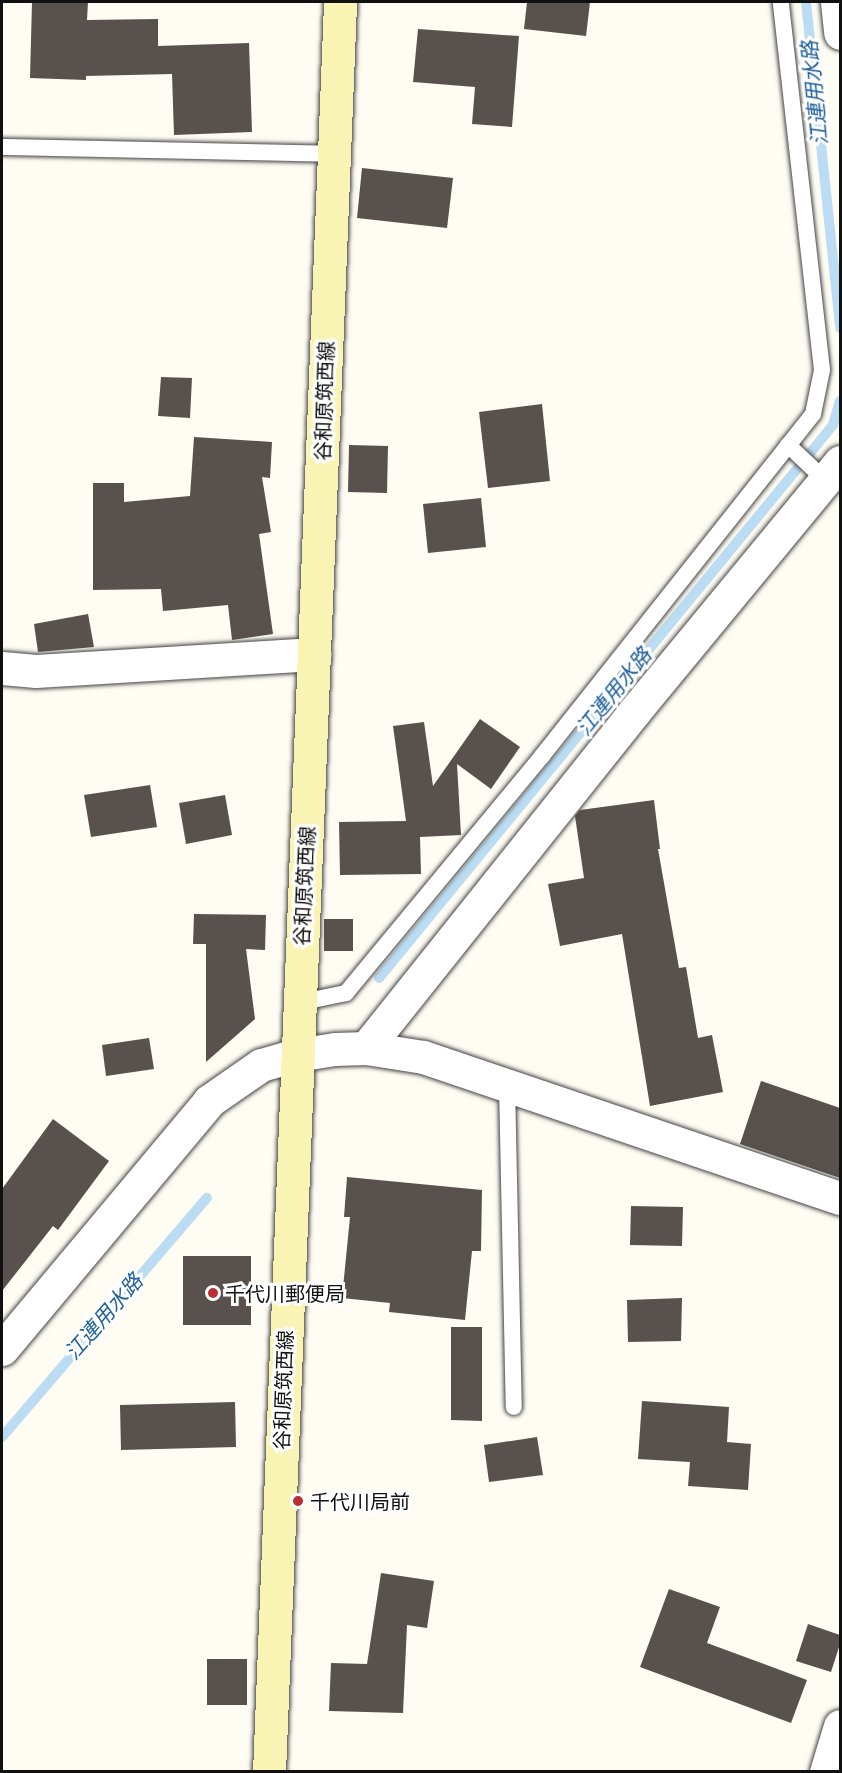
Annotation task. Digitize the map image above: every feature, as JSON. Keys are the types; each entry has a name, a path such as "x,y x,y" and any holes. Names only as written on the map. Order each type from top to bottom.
{"main road":[{"name":"谷和原筑西線","path":"269,1772 298,1003 340,2"}],"street":[{"path":"837,2 840,33"},
{"path":"366,1048 825,469"},
{"path":"2,668 36,670 314,654"},
{"path":"2,1349 209,1101 261,1065 297,1055 335,1049 366,1048 423,1057 840,1198"},
{"path":"826,1772 840,1726"}],"lane":[{"path":"298,1003 346,993 542,756 813,414 822,370 781,2"},
{"path":"2,147 334,154"},
{"path":"789,446 825,469"},
{"path":"507,1084 514,1407"}],"building":[{"path":"32,2 88,2 87,20 158,19 158,46 249,43 252,132 174,135 172,74 86,76 86,80 30,78"},
{"path":"527,2 590,2 586,36 524,29"},
{"path":"418,29 519,36 512,127 472,124 475,87 413,82"},
{"path":"362,168 453,178 447,228 357,218"},
{"path":"161,377 192,378 190,418 158,416"},
{"path":"542,404 550,481 488,488 479,412"},
{"path":"194,437 272,442 270,478 262,477 271,532 259,534 273,634 232,640 228,605 163,611 161,589 93,590 93,483 124,483 124,502 190,496"},
{"path":"349,445 388,446 387,493 348,492"},
{"path":"481,498 486,547 428,553 423,504"},
{"path":"88,614 94,647 38,652 34,624"},
{"path":"480,719 520,747 491,789 457,764 461,835 420,837 421,874 340,875 339,822 406,821 393,726 424,722 433,786"},
{"path":"150,785 157,827 91,837 84,795"},
{"path":"225,795 232,835 186,844 179,803"},
{"path":"654,800 660,849 658,849 679,968 686,967 698,1038 712,1035 723,1092 650,1106 622,934 560,946 548,884 584,878 575,816 580,810"},
{"path":"194,914 266,915 265,950 246,949 255,1019 206,1062 206,944 193,944"},
{"path":"324,919 353,919 353,951 324,951"},
{"path":"149,1038 154,1069 106,1076 102,1045"},
{"path":"761,1081 840,1108 840,1178 740,1144"},
{"path":"53,1119 109,1161 58,1230 53,1226 2,1291 2,1189"},
{"path":"347,1177 482,1190 481,1251 472,1251 465,1320 389,1312 390,1303 342,1298 350,1217 344,1217"},
{"path":"631,1206 683,1207 682,1246 630,1245"},
{"path":"183,1256 251,1256 251,1325 183,1325"},
{"path":"682,1298 681,1341 628,1342 627,1300"},
{"path":"451,1327 482,1327 482,1421 451,1420"},
{"path":"642,1401 729,1407 727,1442 751,1444 748,1490 688,1486 690,1462 638,1459"},
{"path":"235,1402 236,1447 121,1450 120,1405"},
{"path":"537,1437 543,1475 489,1482 484,1445"},
{"path":"381,1573 434,1581 427,1628 407,1625 403,1713 329,1711 331,1663 367,1664"},
{"path":"669,1589 720,1607 707,1643 807,1680 791,1723 640,1667"},
{"path":"808,1624 840,1635 840,1644 831,1672 796,1661"},
{"path":"207,1659 247,1659 247,1705 207,1705"}],"waterway":[{"name":"江連用水路","path":"806,2 840,328"},
{"name":"江連用水路","path":"379,978 833,425 840,401"},
{"name":"江連用水路","path":"2,1437 207,1198"}],"place":[{"name":"千代川郵便局","path":"213,1293"},
{"name":"千代川局前","path":"298,1501"}]}
